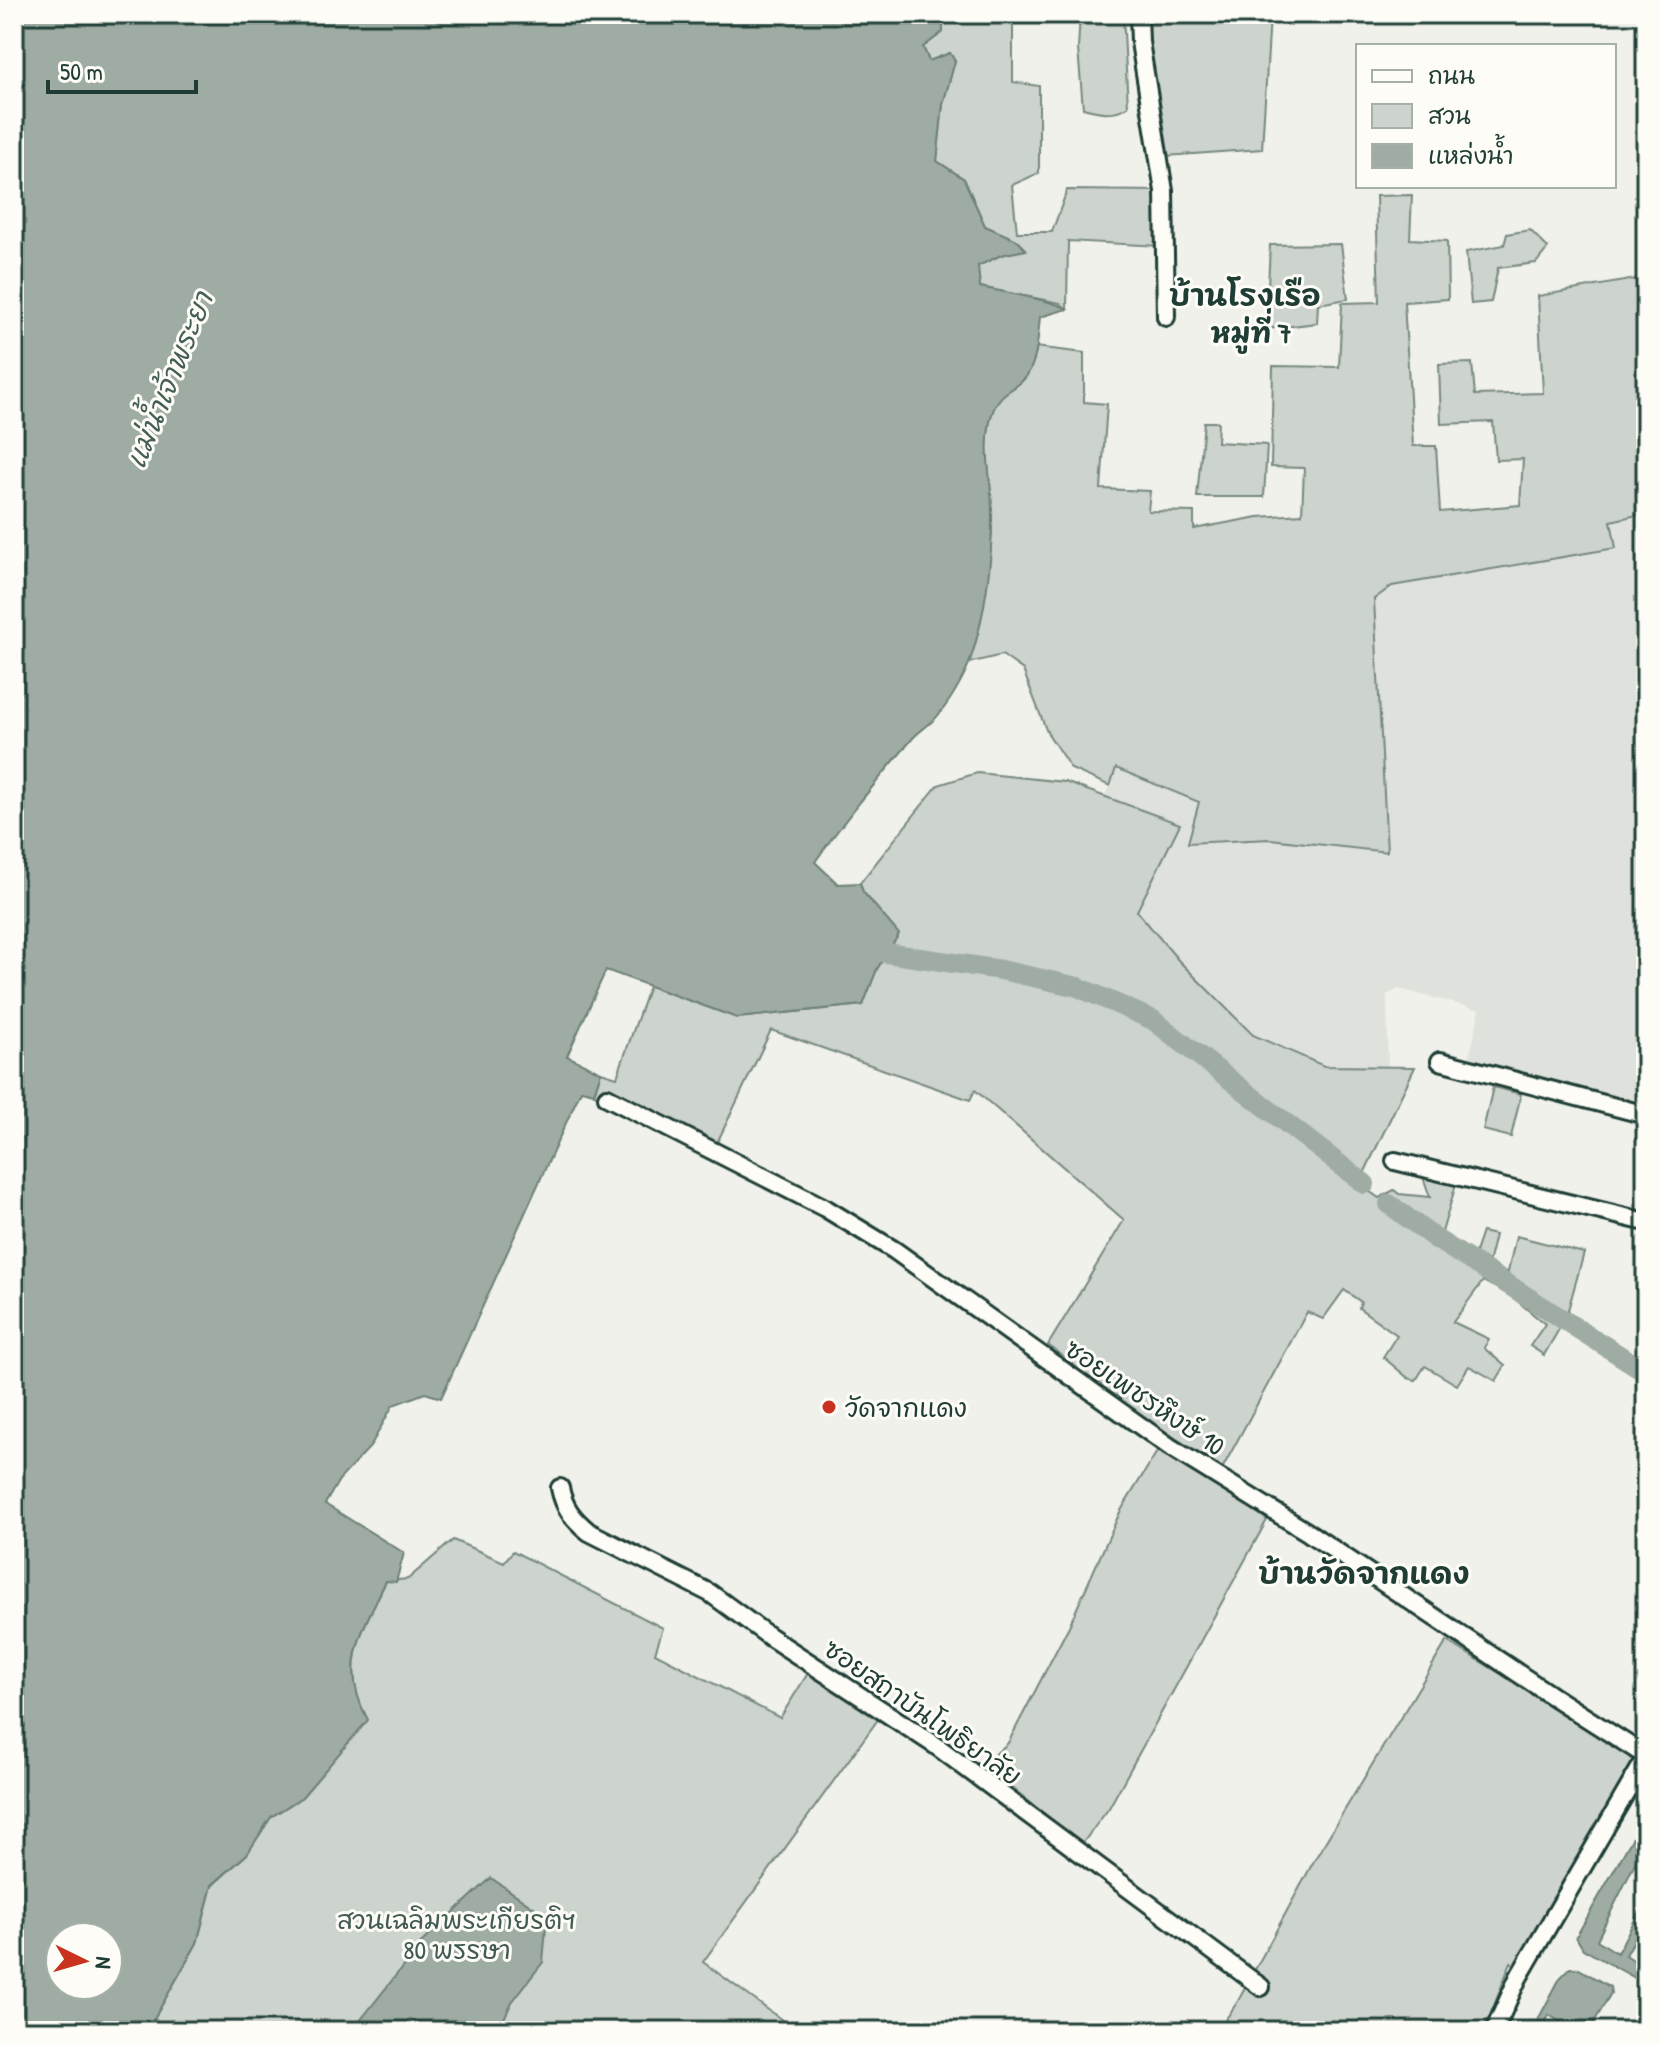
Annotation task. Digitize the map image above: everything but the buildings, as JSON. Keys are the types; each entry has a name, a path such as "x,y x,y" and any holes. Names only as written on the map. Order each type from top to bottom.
{"street":[{"path":"1139,14 1140,42 1164,191 1166,317"},
{"path":"1440,1061 1646,1115"},
{"name":"ซอยเพชรหึงษ์ 10","path":"607,1097 825,1208 894,1250 1170,1447 1309,1533 1646,1757"},
{"path":"1395,1161 1646,1222"},
{"name":"ซอยสถาบันโพธิยาลัย","path":"560,1488 572,1517 589,1532 710,1593 770,1637 935,1745 1261,1987"},
{"path":"1494,2031 1518,1978 1646,1757"}],"shaded area":[{"path":"1646,513 1646,1106 1469,1058 1480,1010 1399,989 1387,995 1388,1067 1329,1066 1254,1036 1179,961 1137,911 1104,796 1116,768 1200,802 1188,843 1270,839 1387,852 1374,599 1391,586 1616,548 1611,521"}],"green space":[{"path":"943,14 1013,14 1013,82 1039,86 1039,173 1012,185 1017,232 1052,232 1067,190 1162,191 1160,246 1068,241 1067,309 1060,303 980,287 977,266 1001,255 1026,249 1017,240 985,226 964,179 937,161 943,104 955,61 950,53 929,61 923,47 943,32"},
{"path":"1080,14 1123,14 1128,106 1123,109 1106,112 1083,108 1078,49"},
{"path":"1148,14 1270,16 1262,149 1166,156 1145,31"},
{"path":"1412,195 1410,239 1447,241 1448,299 1404,302 1413,446 1436,446 1440,512 1520,505 1523,459 1496,460 1493,422 1441,424 1439,364 1472,363 1475,395 1543,393 1538,296 1635,279 1646,300 1646,513 1611,521 1616,548 1392,586 1374,599 1387,852 1270,839 1188,843 1199,802 1116,768 1110,786 1071,769 1047,732 1023,670 1002,655 969,663 990,553 992,516 987,442 994,409 1000,398 1025,378 1036,347 1084,353 1084,402 1107,404 1101,489 1150,491 1148,511 1194,512 1194,529 1258,517 1302,514 1304,468 1271,467 1273,366 1339,367 1342,303 1379,302 1376,196"},
{"path":"1530,230 1548,248 1536,263 1498,268 1491,302 1471,304 1466,252 1504,245 1507,234"},
{"path":"1341,244 1348,299 1318,304 1317,323 1266,329 1270,245"},
{"path":"1204,422 1218,422 1217,442 1267,445 1264,497 1197,497"},
{"path":"977,773 1065,782 1180,824 1137,911 1179,961 1253,1035 1324,1066 1415,1067 1359,1184 1379,1198 1394,1190 1399,1194 1430,1197 1423,1177 1457,1181 1440,1239 1473,1258 1482,1232 1495,1235 1487,1268 1508,1272 1516,1236 1584,1253 1566,1317 1544,1355 1530,1346 1545,1324 1510,1295 1483,1281 1453,1322 1489,1339 1484,1348 1505,1366 1496,1381 1469,1366 1457,1385 1425,1366 1416,1380 1408,1378 1383,1357 1397,1335 1359,1308 1361,1302 1344,1290 1323,1319 1307,1312 1222,1469 1119,1401 1048,1345 1124,1220 975,1090 970,1100 771,1030 716,1145 594,1094 601,1072 617,1077 649,986 737,1018 863,1005 877,969 898,934 863,892 860,883 938,785"},
{"path":"1493,1087 1521,1094 1511,1137 1483,1130"},
{"path":"1163,1442 1267,1520 1109,1808 1082,1844 986,1767 1008,1743 1069,1626 1120,1512"},
{"name":"สวนเฉลิมพระเกียรติฯ 80 พรรษา","path":"453,1540 504,1562 513,1551 663,1628 655,1653 780,1718 810,1670 879,1718 703,1962 797,2031 147,2031 197,1943 212,1886 247,1854 271,1817 302,1797 367,1720 359,1700 354,1665 362,1632 386,1581 408,1579"},
{"path":"1447,1641 1625,1750 1634,1759 1517,1967 1511,1962 1484,2031 1218,2031 1238,2001 1315,1859"}],"water":[{"name":"แม่น้ำเจ้าพระยา","path":"14,14 943,14 943,32 923,47 929,61 950,53 955,61 943,104 937,161 964,179 985,226 1017,240 1026,250 1001,255 978,266 980,287 1067,309 1040,317 1033,364 1020,383 998,401 990,421 991,553 984,608 967,667 944,708 913,738 815,862 838,884 860,883 863,892 899,934 877,969 863,1005 737,1018 606,970 567,1056 601,1072 594,1093 581,1090 441,1398 425,1393 393,1405 370,1447 339,1480 325,1504 404,1553 396,1582 386,1581 357,1649 355,1683 368,1720 302,1797 271,1817 247,1854 212,1885 197,1943 147,2031 14,2031"},
{"path":"1641,1823 1646,1827 1646,1841 1597,1940 1617,1953 1646,1899 1646,1919 1626,1955 1646,1969 1646,1984 1583,1949 1576,1937"},
{"path":"491,1878 547,1916 543,1962 512,2002 498,2031 352,2031 424,1940"},
{"path":"1570,1968 1579,1969 1610,1987 1611,1993 1589,2031 1573,2030 1549,2015 1541,2031 1532,2031 1560,1978"}],"waterway":[{"path":"860,949 1001,970 1078,987 1153,1020 1365,1184"},
{"path":"1389,1204 1433,1237 1646,1372"}],"place":[{"name":"วัดจากแดง","path":"829,1407"}],"district":[{"name":"บ้านโรงเรือ","path":"1245,295"},
{"name":"หมู่ที่ 7","path":"1251,333"},
{"name":"บ้านวัดจากแดง","path":"1364,1573"}]}
